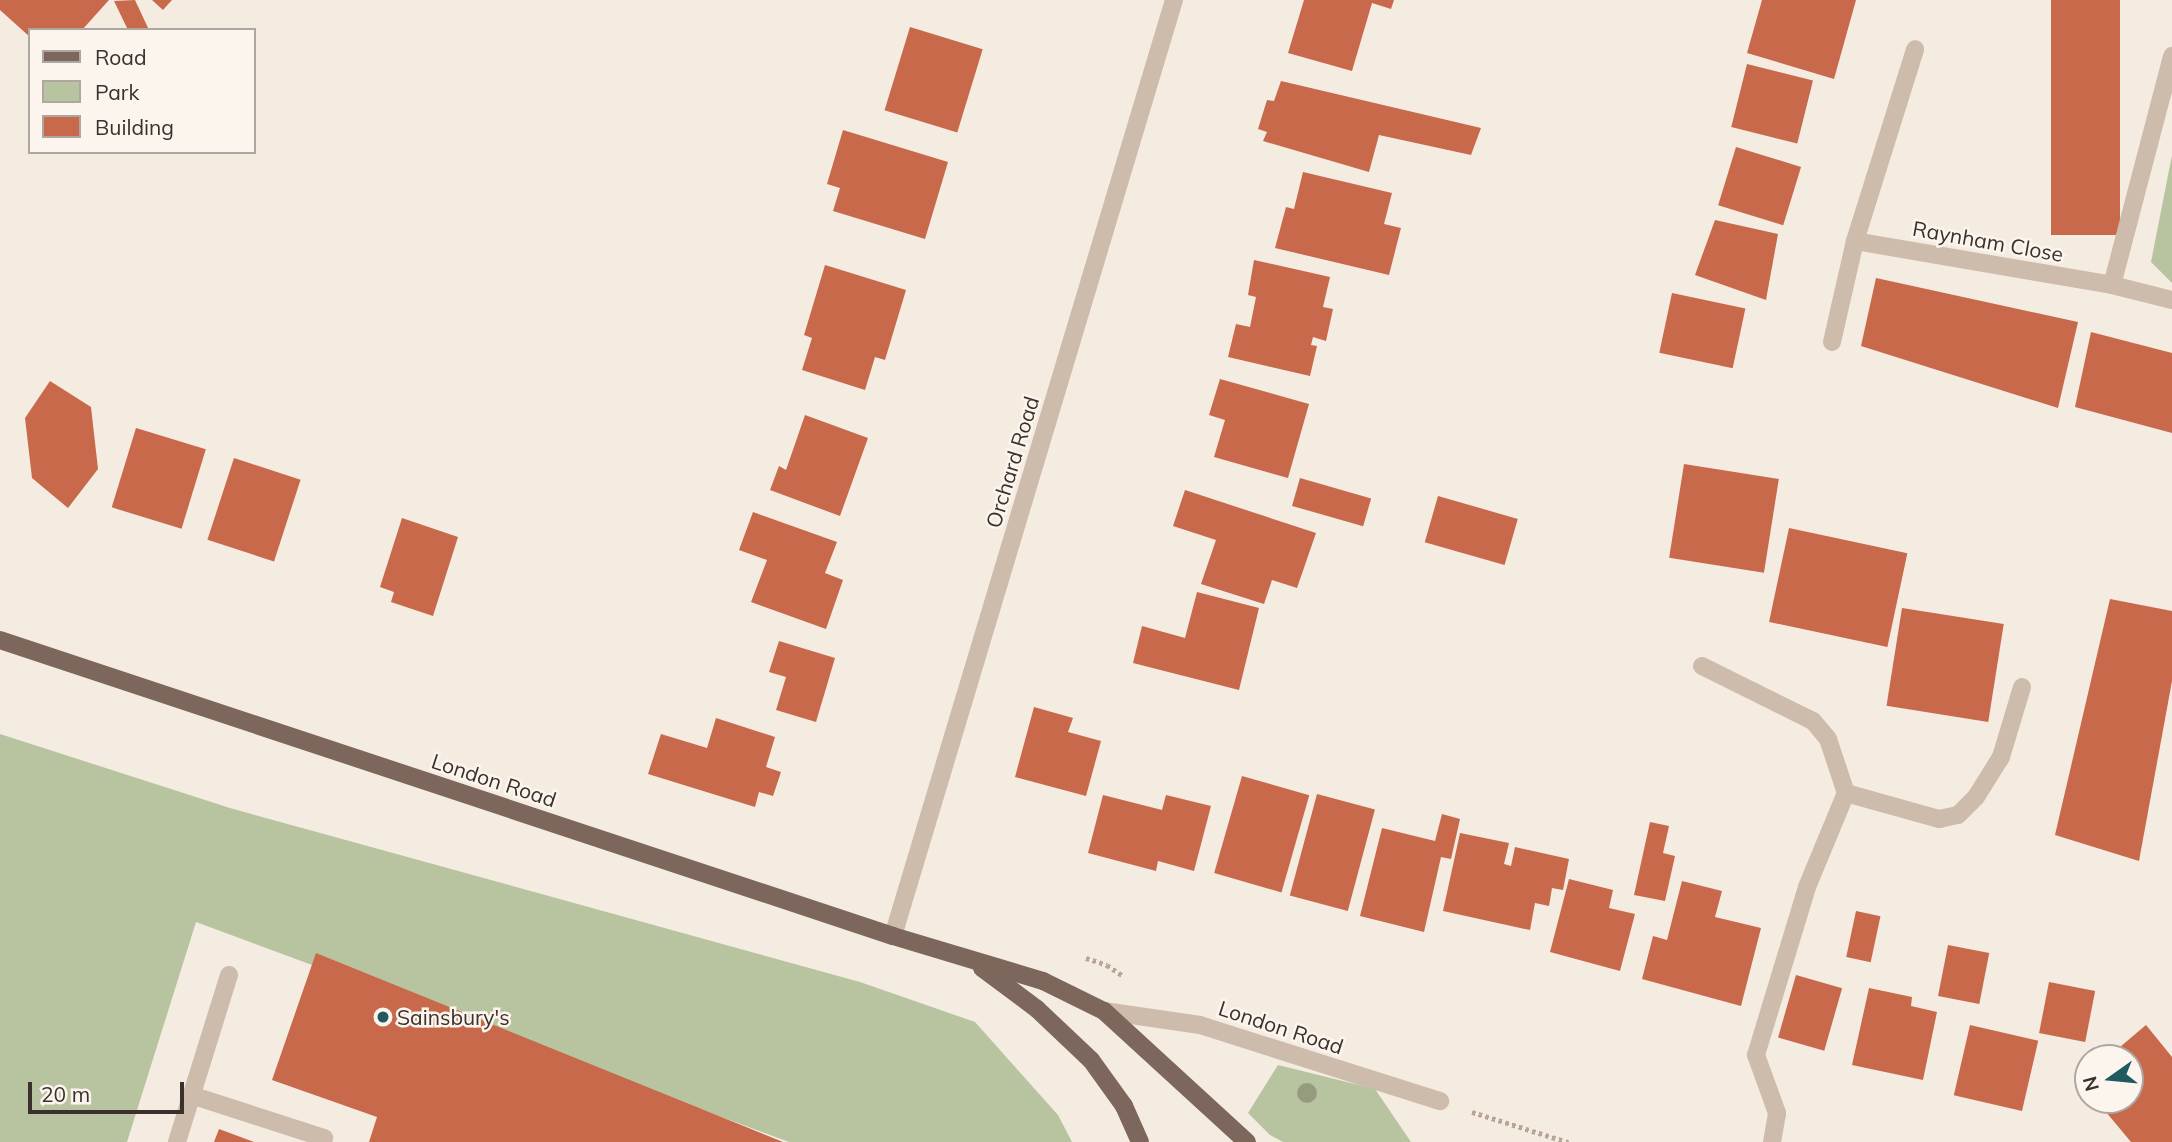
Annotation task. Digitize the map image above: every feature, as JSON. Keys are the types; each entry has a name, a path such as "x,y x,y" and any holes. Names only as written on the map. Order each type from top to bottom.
{"main road":[{"name":"London Road","path":"0,640 893,936 1043,981 1104,1011 1247,1142"},
{"name":"London Road","path":"973,961 1037,1009 1091,1060 1124,1106 1140,1142"}],"street":[{"name":"Orchard Road","path":"893,936 1174,0"},
{"path":"1832,342 1855,241 1915,49"},
{"path":"2112,285 2172,56"},
{"name":"Raynham Close","path":"1855,241 2112,285 2172,300"},
{"path":"1702,666 1813,721 1828,739 1846,793 1807,887 1756,1055 1777,1113 1772,1142"},
{"path":"1846,793 1939,819 1958,815 1976,797 2001,757 2022,687"},
{"path":"177,1142 229,975"},
{"name":"London Road","path":"1104,1011 1200,1026 1440,1101"},
{"path":"191,1095 324,1138"}],"path":[{"path":"1440,1101 1568,1142"}],"green space":[{"path":"2172,155 2172,283 2151,262"},
{"path":"0,734 230,808 860,982 975,1022 1058,1115 1072,1142 789,1142 196,922 127,1142 0,1142"},
{"path":"1278,1065 1375,1089 1411,1142 1283,1142 1270,1135 1248,1113"}],"building":[{"path":"0,0 109,0 84,28 28,28 28,35 0,10"},
{"path":"135,0 148,28 127,28 114,1"},
{"path":"152,0 172,0 163,10"},
{"path":"1304,0 1394,0 1391,9 1372,3 1352,71 1288,53"},
{"path":"1762,0 1856,0 1834,79 1747,53"},
{"path":"2051,0 2120,0 2120,235 2051,235"},
{"path":"910,27 983,49 957,132 885,110"},
{"path":"1747,64 1813,80 1797,144 1731,127"},
{"path":"1281,81 1481,128 1471,155 1379,135 1369,172 1263,141 1267,132 1258,129 1267,100 1274,101"},
{"path":"843,130 948,162 925,239 833,211 840,188 827,184"},
{"path":"1736,147 1801,167 1783,225 1718,205"},
{"path":"1303,172 1392,193 1384,224 1401,228 1389,275 1275,248 1286,207 1294,209"},
{"path":"1715,220 1778,234 1766,300 1695,275"},
{"path":"1254,260 1330,277 1323,307 1333,309 1326,341 1313,337 1311,345 1317,346 1310,376 1228,357 1236,324 1250,327 1256,297 1248,295"},
{"path":"825,265 906,290 885,360 875,357 865,390 802,370 812,338 804,335"},
{"path":"1876,278 2078,322 2058,408 1861,346"},
{"path":"1672,293 1745,309 1733,368 1659,353"},
{"path":"2091,332 2172,353 2172,433 2075,407"},
{"path":"1220,379 1309,404 1288,478 1214,457 1225,420 1209,415"},
{"path":"50,381 91,407 98,469 68,508 32,478 25,418"},
{"path":"805,415 868,438 840,516 770,490 779,466 786,470"},
{"path":"136,428 206,449 182,529 112,507"},
{"path":"234,458 301,480 274,561 207,540"},
{"path":"1684,464 1779,479 1764,573 1669,558"},
{"path":"1300,478 1371,498 1363,526 1292,506"},
{"path":"1185,490 1316,533 1297,588 1272,580 1264,604 1201,584 1216,540 1173,526"},
{"path":"1438,496 1518,519 1505,565 1425,542"},
{"path":"753,512 837,542 825,573 843,580 826,629 751,602 767,560 739,550"},
{"path":"402,518 458,537 433,616 391,602 394,592 380,587"},
{"path":"1789,528 1907,553 1887,647 1769,622"},
{"path":"1197,592 1259,608 1239,690 1133,663 1142,626 1185,638"},
{"path":"2110,599 2172,611 2172,681 2139,861 2055,835"},
{"path":"1902,608 2004,624 1988,722 1887,706"},
{"path":"779,641 835,658 816,722 776,710 786,677 769,672"},
{"path":"1034,707 1073,718 1068,732 1101,741 1086,796 1015,777"},
{"path":"716,718 775,737 766,767 781,772 773,796 759,792 755,807 648,774 661,734 707,748"},
{"path":"1242,776 1309,795 1281,892 1214,873"},
{"path":"1317,794 1375,810 1348,911 1290,895"},
{"path":"1103,795 1162,810 1166,795 1211,806 1194,871 1158,861 1156,871 1088,853"},
{"path":"1442,814 1460,819 1451,859 1441,857 1424,932 1360,916 1382,828 1435,841"},
{"path":"1650,822 1669,826 1663,853 1675,856 1665,901 1634,895"},
{"path":"1460,833 1509,843 1504,864 1511,866 1515,847 1569,859 1563,890 1552,888 1549,906 1535,903 1530,930 1443,911"},
{"path":"1569,879 1613,890 1609,908 1635,914 1620,971 1550,952"},
{"path":"1682,881 1722,891 1715,917 1761,928 1741,1006 1642,979 1653,936 1667,940"},
{"path":"1856,911 1880,916 1871,962 1846,957"},
{"path":"1948,945 1989,953 1979,1004 1938,996"},
{"name":"Sainsbury's","path":"316,953 783,1142 369,1142 377,1117 272,1080"},
{"path":"1796,975 1842,988 1824,1051 1778,1037"},
{"path":"2049,982 2095,991 2085,1042 2039,1033"},
{"path":"1869,988 1912,997 1911,1006 1937,1012 1923,1080 1852,1065"},
{"path":"1970,1025 2038,1041 2022,1111 1954,1095"},
{"path":"2146,1025 2172,1057 2172,1142 2131,1142 2108,1114 2144,1114 2144,1044 2124,1044"},
{"path":"219,1129 254,1142 214,1142"}],"place":[{"name":"Sainsbury's","path":"383,1017"}]}
